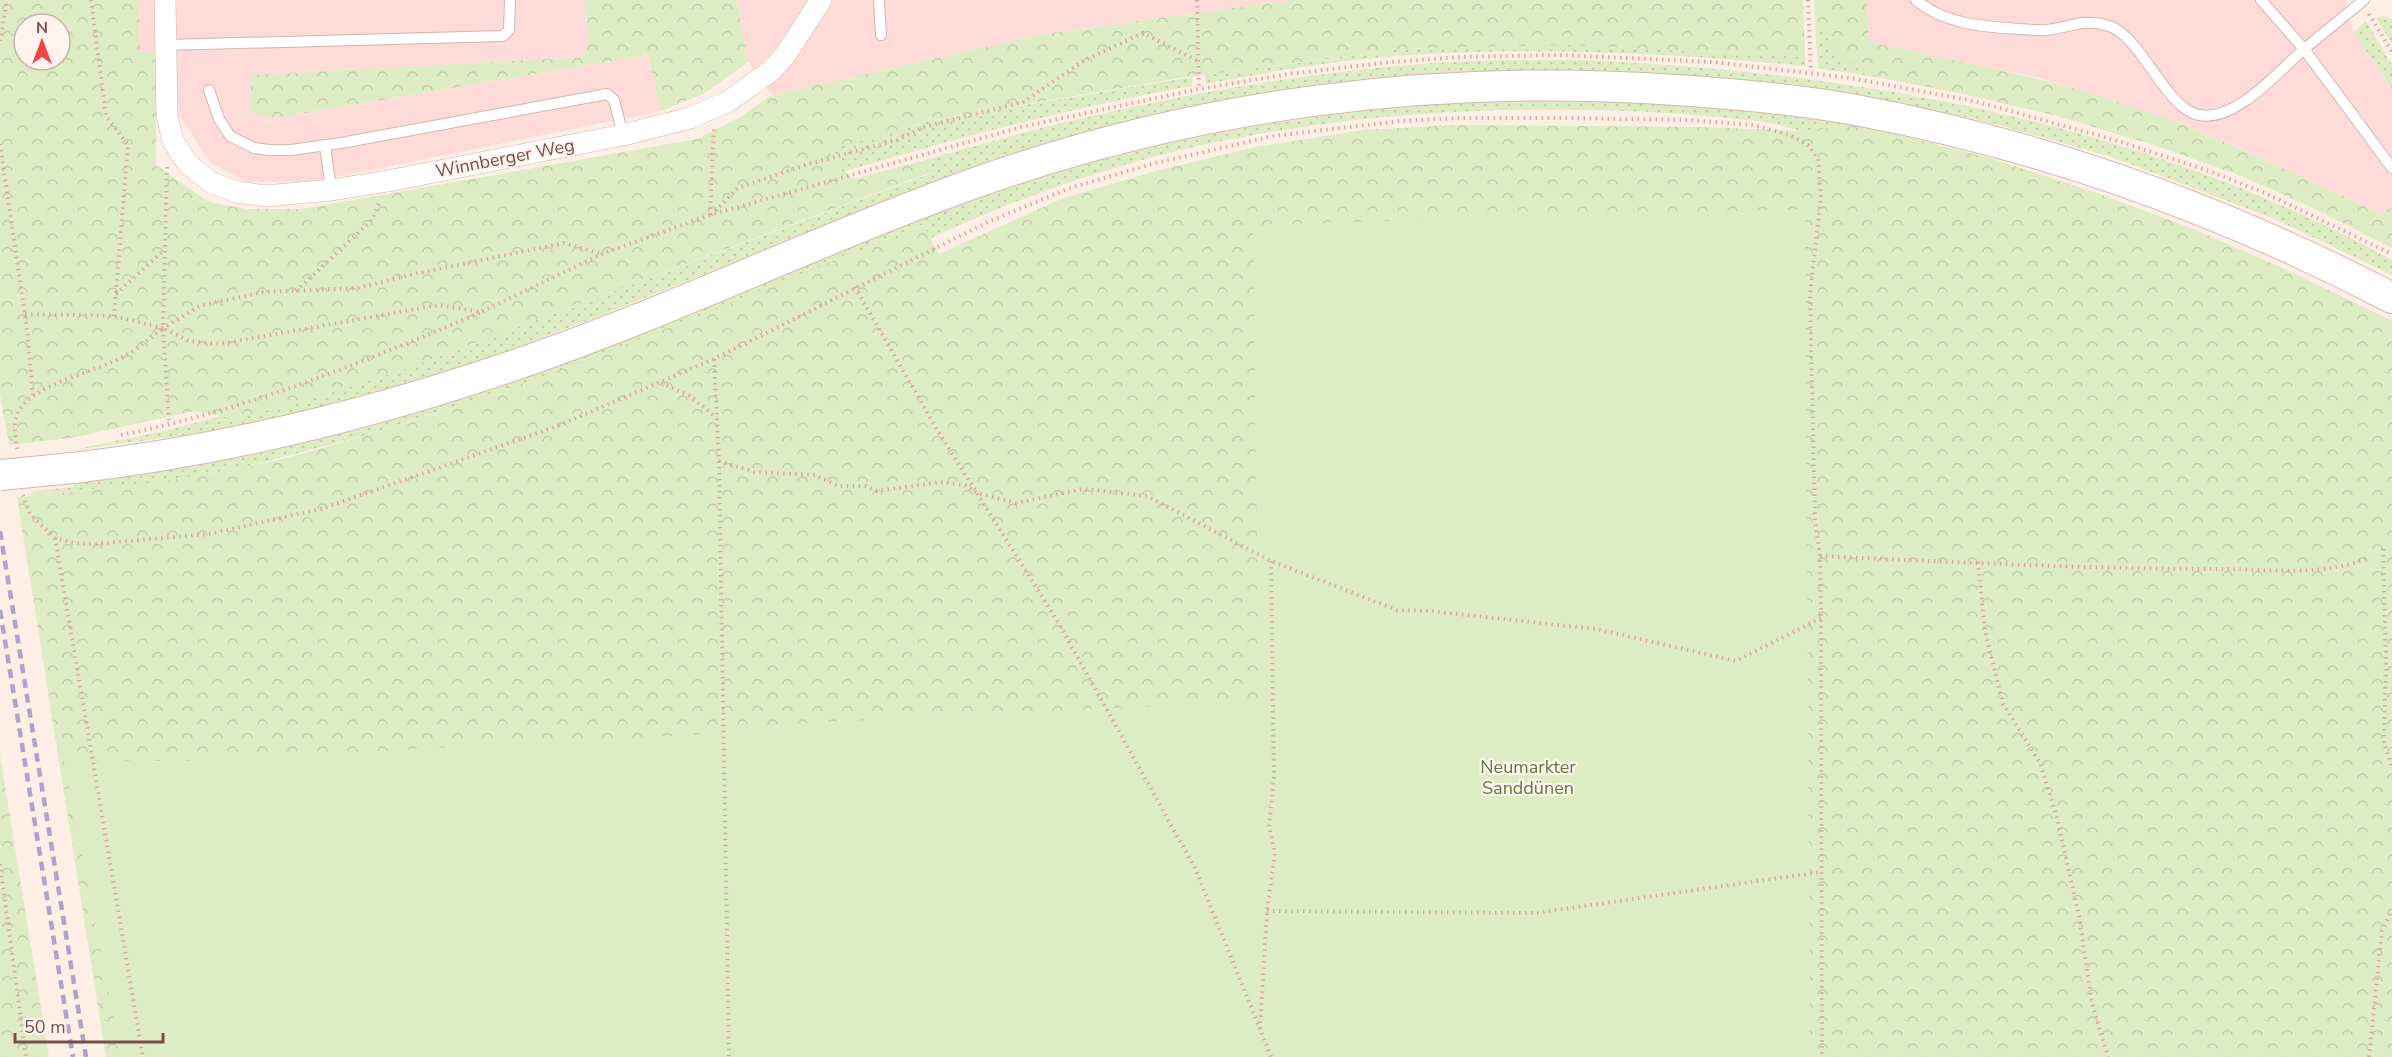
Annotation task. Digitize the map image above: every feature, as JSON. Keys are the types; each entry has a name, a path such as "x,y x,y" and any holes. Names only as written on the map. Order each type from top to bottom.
{"main road":[{"path":"13,474 73,468 196,449 286,431 413,398 513,366 621,326 908,208 1061,155 1156,129 1239,112 1318,99 1395,91 1516,85 1636,87 1796,101 1890,117 2012,146 2162,194 2279,242 2392,298"}],"street":[{"path":"165,0 168,128"},
{"name":"Winnberger Weg","path":"168,128 173,141 188,164 212,183 224,189 265,195 331,190 388,181 623,135 714,109 751,87 772,70 786,54 820,0"}],"lane":[{"path":"166,45 503,36 509,30 510,0"},
{"path":"879,0 881,34"},
{"path":"1916,0 1924,8 1963,24 2046,30 2091,21 2113,27 2128,41 2182,106 2199,115 2225,113 2246,101 2304,49 2363,1"},
{"path":"2261,0 2304,49 2392,168"},
{"path":"209,90 215,112 223,128 241,142 269,150 325,145 607,94 614,100 623,135"},
{"path":"325,145 331,190"}],"path":[{"path":"0,41 7,0"},
{"path":"91,0 106,116 128,145 114,316"},
{"path":"1197,0 1199,89"},
{"path":"1808,0 1811,72"},
{"path":"2363,1 2392,52"},
{"path":"711,215 738,188 805,165 897,140 924,128 1023,102 1085,60 1143,33 1198,61"},
{"path":"116,436 223,410 357,365 480,312 602,254 711,215 1021,128 1199,89 1332,68 1462,57 1606,57 1713,62 1811,72 1974,101 2115,140 2209,171 2265,193 2392,254"},
{"path":"711,215 714,109"},
{"path":"602,254 564,243 358,288 263,292 200,306 163,328 125,356 57,383 20,409 15,423 13,474 30,514 55,538 73,543 95,544 209,534 321,508 555,427 714,360 990,221 1070,188 1152,164 1274,136 1355,125 1462,118 1698,121 1753,125 1790,135 1808,145 1818,159 1821,197 1810,294 1814,509 1820,556 1821,618 1822,1057"},
{"path":"168,128 163,328 169,424"},
{"path":"0,144 25,314 33,398"},
{"path":"296,291 372,220 388,181"},
{"path":"116,294 165,249"},
{"path":"855,287 936,428 1058,622 1195,868 1271,1057"},
{"path":"25,314 114,316 163,328 189,341 220,344 439,305 480,312"},
{"path":"714,360 719,461 729,1057"},
{"path":"660,382 690,396 717,418"},
{"path":"719,461 754,472 815,475 838,486 865,486 876,491 941,482 965,485 977,493 1016,503 1083,489 1147,496 1271,561 1397,610 1430,611 1596,628 1736,661 1821,618"},
{"path":"55,538 143,1057"},
{"path":"2383,549 2386,661 2384,743 2392,767"},
{"path":"1820,556 2169,569 2317,569 2367,558"},
{"path":"1260,1029 1267,911 1275,853 1269,826 1274,777 1271,561"},
{"path":"1978,562 1985,631 2002,704 2040,763 2057,818 2079,916 2092,1003 2108,1057"},
{"path":"0,864 27,1057"},
{"path":"1267,911 1535,913 1821,872"},
{"path":"2369,1057 2382,931 2392,910"}],"shaded area":[{"path":"139,0 584,0 589,45 582,57 252,75 250,112 270,119 648,55 661,111 311,182 247,182 209,162 183,120 154,92 156,52 140,52"},
{"path":"737,0 1294,0 1043,34 772,95 748,62"},
{"path":"1867,0 2345,0 2353,32 2392,88 2392,207 2381,214 2227,142 2151,113 2040,78 1869,42"}],"green space":[{"path":"0,0 139,0 140,51 156,52 156,165 209,202 248,209 302,209 697,139 737,119 772,95 1043,34 1293,0 1803,0 1805,57 1571,45 1402,49 1180,78 929,121 827,151 853,179 922,161 929,173 411,367 325,395 235,419 195,411 71,438 9,445 0,395"},
{"path":"584,0 737,0 748,62 705,93 661,111 648,55 270,119 250,112 251,75 582,57 589,45"},
{"path":"1814,0 1867,0 1869,42 2012,73 2117,101 2210,136 2381,214 2392,207 2392,248 2315,209 2241,176 2154,145 2053,115 1886,79 1860,70 1846,60 1831,44 1815,17"},
{"path":"2384,16 2392,19 2392,44 2376,18"},
{"path":"1815,17 1829,39 1844,56 1862,69 1886,79 1818,68"},
{"path":"2366,21 2392,65 2392,88 2353,32"},
{"path":"1571,45 1805,57 1806,66 1652,54 1549,51 1446,53 1371,58 1300,67 1206,84 1205,75 1402,49"},
{"path":"1586,60 1795,77 1899,93 2001,114 2102,140 2201,173 2298,213 2392,260 2392,275 2275,219 2109,156 1992,123 1880,99 1800,85 1649,72 1551,70 1404,78 972,169 895,197 597,317 422,380 349,401 261,422 194,434 72,450 164,431 221,416 235,419 325,395 411,367 929,174 922,161 1045,127 1169,99 1359,70 1463,61"},
{"path":"1193,77 1192,86 1104,103 1017,124 845,171 826,151 929,121"},
{"path":"1545,101 1672,103 1732,108 1861,125 1804,131 1766,122 1659,112 1483,111 1341,122 1207,144 1166,153 1086,177 1007,205 931,238 922,225 656,334 523,385 366,435 246,467 141,485 32,495 31,491 74,487 74,482 239,455 347,431 454,400 591,350 950,207 1032,179 1106,158 1247,128 1342,113 1437,104"},
{"path":"1453,125 1701,127 1803,131 1861,125 1990,158 2100,194 2196,230 2296,274 2392,321 2392,1057 106,1057 17,497 216,473 284,458 405,423 601,354 923,225 939,254 1061,199 1148,173 1255,147 1364,130"},
{"name":"Neumarkter Sanddünen","path":"1805,209 1810,1057 121,1057 64,760 180,761 710,734 727,727 1259,701 1253,225"},
{"path":"0,755 49,1057 0,1057"}],"railway":[{"path":"0,531 86,1057"},
{"path":"0,610 73,1057"}]}
